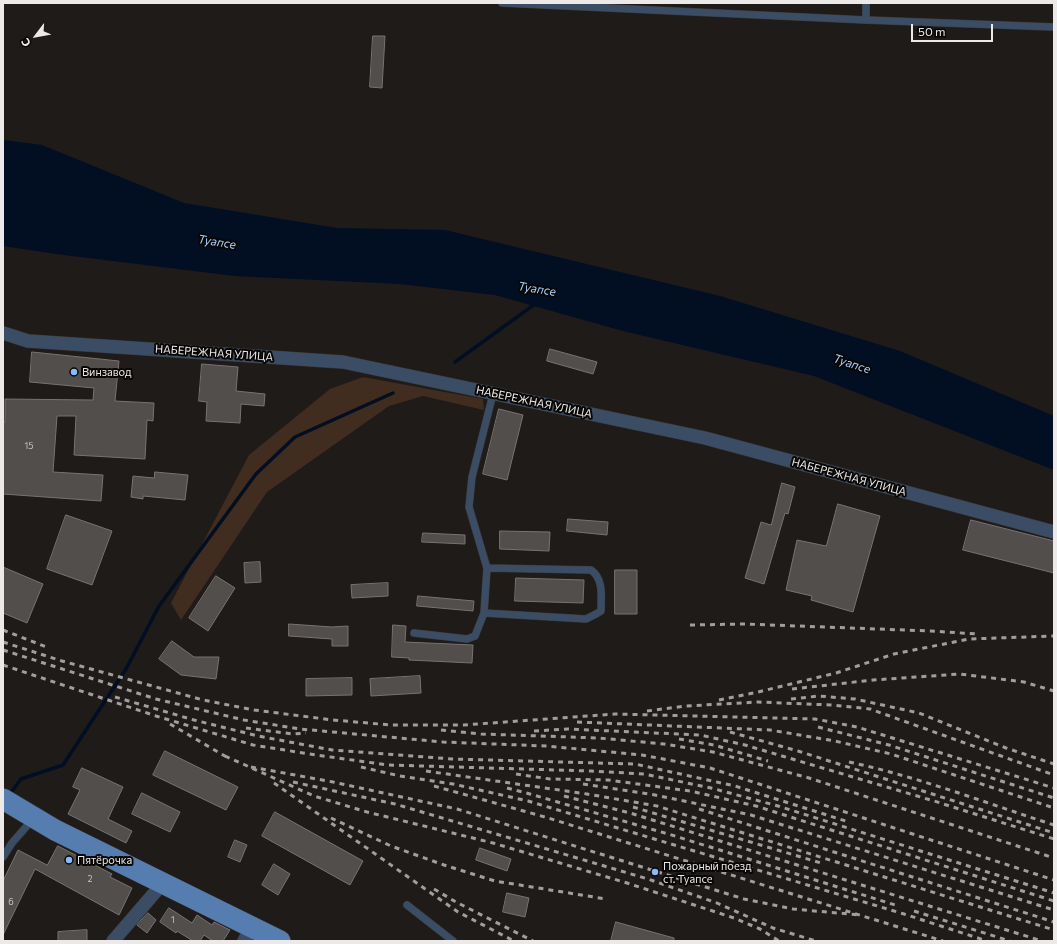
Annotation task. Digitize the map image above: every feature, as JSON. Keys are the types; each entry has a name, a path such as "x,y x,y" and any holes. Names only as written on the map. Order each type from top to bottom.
{"main road":[{"path":"10,803 54,830 163,883 248,934 280,941"}],"street":[{"name":"НАБЕРЕЖНАЯ УЛИЦА","path":"3,333 28,341 343,362 705,438 1054,532"},
{"path":"113,941 163,883"}],"lane":[{"path":"502,3 1054,27"},
{"path":"866,3 866,20"},
{"path":"414,633 467,639 475,636 484,613 487,568 469,507 472,477 493,394"},
{"path":"484,613 586,619 601,610 601,584 596,574 591,570 487,568"},
{"path":"3,857 12,843 34,818"},
{"path":"407,906 453,941"}],"shaded area":[{"path":"363,377 483,399 484,410 423,396 389,406 267,492 181,620 171,603 249,455 330,389"}],"water":[{"name":"Туапсе","path":"3,140 42,145 184,203 337,228 445,230 720,296 900,351 1054,416 1054,470 814,376 623,331 495,295 400,284 235,276 3,246"}],"building":[{"path":"373,36 385,36 382,88 370,87"},
{"path":"550,349 597,362 593,374 547,361"},
{"path":"32,352 119,361 115,401 154,403 153,421 147,420 145,459 74,455 76,416 57,416 53,472 103,475 101,501 3,494 3,422 5,422 5,399 93,400 94,388 30,382"},
{"path":"202,364 238,367 236,391 265,394 264,406 241,404 240,423 206,421 207,402 199,401"},
{"path":"499,409 523,415 507,480 483,474"},
{"path":"155,472 188,475 185,500 143,496 143,499 131,497 133,476 154,478"},
{"path":"782,483 795,487 788,514 785,513 764,584 745,578 761,522 771,525"},
{"path":"838,504 880,516 853,612 811,600 812,596 786,590 797,540 826,546"},
{"path":"66,515 112,531 92,585 47,569"},
{"path":"568,519 608,522 607,535 567,531"},
{"path":"971,520 1054,541 1054,573 963,550"},
{"path":"500,531 550,532 549,551 500,549"},
{"path":"423,533 465,535 465,544 422,542"},
{"path":"260,562 261,582 245,583 244,563"},
{"path":"3,567 43,584 27,623 3,613"},
{"path":"615,570 637,570 637,614 615,614"},
{"path":"216,576 235,588 208,631 189,618"},
{"path":"516,578 584,580 583,603 515,601"},
{"path":"388,583 388,596 352,598 351,585"},
{"path":"418,596 474,601 473,611 417,606"},
{"path":"289,624 332,627 348,626 348,646 332,646 332,639 289,636"},
{"path":"393,625 406,626 405,642 473,645 472,663 409,660 409,658 392,657"},
{"path":"172,641 194,657 219,657 216,679 181,675 159,659"},
{"path":"420,676 421,693 371,696 370,679"},
{"path":"352,678 352,695 306,696 306,679"},
{"path":"165,751 238,787 226,810 153,775"},
{"path":"82,768 123,787 108,819 132,831 126,843 68,814 80,790 73,787"},
{"path":"142,793 180,812 170,832 132,814"},
{"path":"275,812 363,861 350,885 262,836"},
{"path":"235,840 247,845 240,862 228,857"},
{"path":"58,846 112,874 110,877 132,888 119,915 35,869 3,935 3,881 18,850 47,865"},
{"path":"480,848 511,859 507,871 476,860"},
{"path":"274,864 290,874 278,895 262,885"},
{"path":"507,893 529,898 525,917 503,912"},
{"path":"169,908 192,923 197,915 212,925 214,922 230,930 223,941 213,941 204,935 200,941 193,941 177,931 176,933 160,922"},
{"path":"148,913 156,920 147,933 137,925"},
{"path":"616,922 674,938 674,941 611,941"},
{"path":"87,930 87,941 58,941 58,932"}],"waterway":[{"path":"455,362 535,304"},
{"path":"9,795 21,779 63,765 126,669 159,606 256,474 295,437 393,393"}],"railway":[{"path":"690,625 745,624 977,634"},
{"path":"3,630 49,648"},
{"path":"719,700 836,673 894,654 969,639 1054,636"},
{"path":"3,642 62,661 203,700 254,710 333,720 391,725 464,725 615,714 815,719 857,727 1054,788"},
{"path":"3,650 156,699 244,720 300,729 443,742 546,746 642,755 710,768 1054,880"},
{"path":"3,665 156,716 253,745 388,765 644,774 711,788 778,806 1054,893"},
{"path":"792,689 873,680 960,674 1024,682 1054,691"},
{"path":"791,699 819,696 855,699 919,713 1006,748 1054,764"},
{"path":"115,697 194,720 258,736 332,750 452,759 635,764 735,786 849,822"},
{"path":"647,711 686,706 758,702 831,705 870,709 1054,775"},
{"path":"577,722 770,730 835,741 891,754 1054,808"},
{"path":"170,724 230,759"},
{"path":"818,727 889,745 1054,798"},
{"path":"246,728 293,734 306,733"},
{"path":"534,731 568,729 700,735 745,745 934,801 1054,839"},
{"path":"441,730 481,734 599,738 664,744 713,752 809,778 1054,858"},
{"path":"730,732 798,751 1054,833"},
{"path":"679,739 714,745 768,761"},
{"path":"225,756 314,796 367,812 493,843 627,883 734,918 760,929 779,941"},
{"path":"849,762 901,775 1054,825"},
{"path":"251,767 333,782 457,809 744,899 793,909 860,915"},
{"path":"361,767 400,776 453,784 528,801 904,914 987,941"},
{"path":"426,771 587,794 657,806 1054,930"},
{"path":"516,774 550,779 608,780 690,791 756,806 1054,901"},
{"path":"293,782 395,804 648,879 717,903 773,928 816,941"},
{"path":"274,783 458,912 514,941"},
{"path":"583,784 655,795 751,815 1054,910"},
{"path":"434,786 545,817 943,941"},
{"path":"507,788 675,836 895,905"},
{"path":"564,796 630,813 1042,941"},
{"path":"633,807 821,863"},
{"path":"699,809 1054,922"},
{"path":"331,818 391,846 495,881 606,899"},
{"path":"434,889 456,902 533,941"},
{"path":"914,911 1010,941"}],"place":[{"name":"Винзавод","path":"74,372"},
{"name":"Пятёрочка","path":"69,860"},
{"name":"Пожарный поезд ст. Туапсе","path":"655,872"}]}
